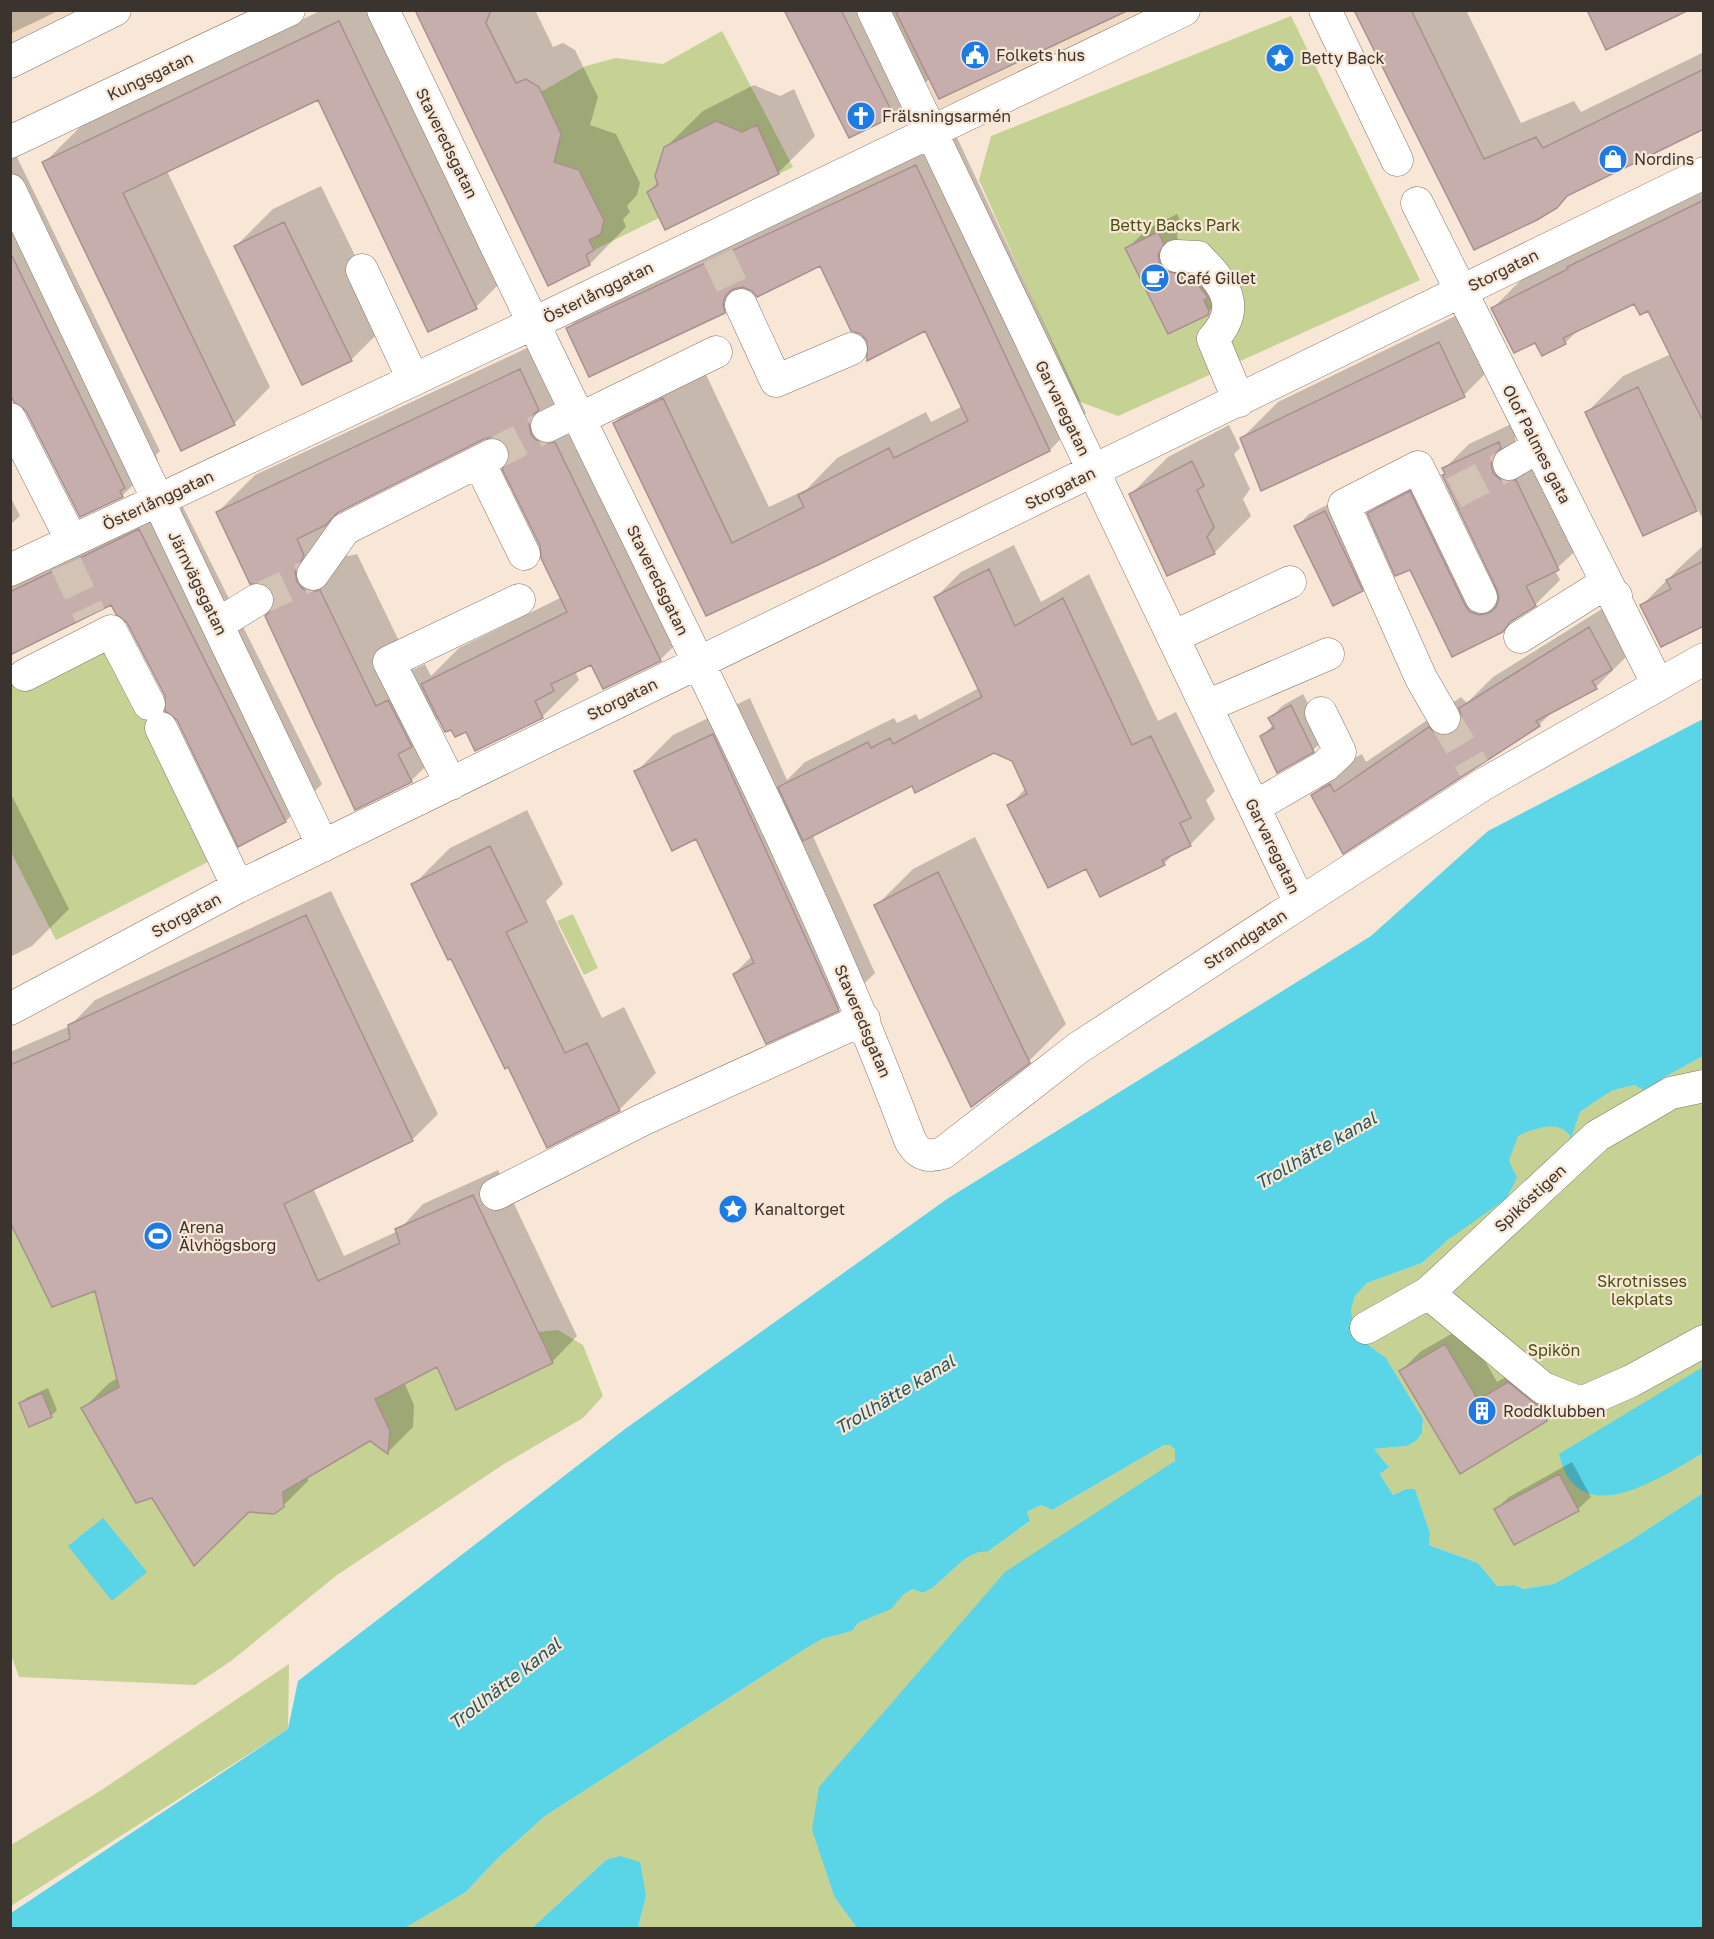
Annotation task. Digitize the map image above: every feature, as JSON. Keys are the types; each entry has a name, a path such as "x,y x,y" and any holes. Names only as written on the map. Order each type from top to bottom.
{"street":[{"path":"10,62 115,10"},
{"name":"Kungsgatan","path":"10,142 289,10"},
{"name":"Staveredsgatan","path":"383,10 532,324 698,662 864,1019 910,1140 922,1154"},
{"name":"Garvaregatan","path":"873,10 1300,903"},
{"name":"Österlånggatan","path":"10,570 66,551 158,500 532,324 714,248 932,131 1184,10"},
{"path":"1325,10 1397,160"},
{"name":"Storgatan","path":"10,1009 238,888 323,846 1704,173"},
{"name":"Järnvägsgatan","path":"10,190 323,846"},
{"name":"Olof Palmes gata","path":"1417,203 1459,291 1616,596 1621,613 1657,683"},
{"path":"1176,256 1198,257 1218,278 1230,315 1224,327 1213,339 1239,401"},
{"path":"362,270 413,379"},
{"path":"741,305 776,381 851,349"},
{"path":"547,426 577,415 716,352"},
{"path":"10,418 66,551"},
{"path":"1509,464 1538,447"},
{"path":"313,574 345,530 485,458 524,554"},
{"path":"1444,718 1421,678 1344,505 1418,467 1445,498 1481,597"},
{"path":"1173,637 1290,582"},
{"path":"1520,637 1601,586 1616,596"},
{"path":"218,624 257,600"},
{"path":"451,784 389,662 519,600"},
{"path":"25,675 95,626 111,631 238,888"},
{"path":"1207,706 1328,654"},
{"name":"Strandgatan","path":"922,1154 932,1157 943,1153 1078,1048 1300,903 1479,776 1704,659"},
{"path":"1254,807 1324,766 1340,752 1321,713"},
{"path":"496,1194 644,1119 864,1019"},
{"name":"Spiköstigen","path":"1366,1328 1428,1293 1597,1136 1671,1093 1704,1086"},
{"path":"1428,1293 1543,1388 1581,1404 1631,1381 1704,1341"}],"shaded area":[{"path":"10,11 109,11 11,59"},
{"name":"Folkets hus","path":"884,11 1155,11 936,115"}],"green space":[{"name":"Betty Backs Park","path":"1291,16 1420,280 1118,416 1078,401 979,180 991,136"},
{"path":"722,31 793,167 779,174 757,125 734,136 731,127 716,121 664,147 659,163 662,170 655,175 658,185 647,192 659,218 594,250 589,241 601,234 604,220 579,170 567,166 554,172 547,155 558,149 561,134 541,92 586,66 616,58 663,64"},
{"path":"115,623 233,849 56,940 11,852 11,677"},
{"path":"573,914 598,968 584,975 557,921"},
{"name":"Arena Älvhögsborg","path":"306,915 413,1141 284,1204 318,1280 400,1243 395,1229 473,1195 538,1332 558,1330 583,1345 603,1396 583,1418 504,1464 337,1575 231,1661 195,1685 19,1677 11,1655 11,1065 70,1039 68,1025"},
{"name":"Spikön","path":"1703,1056 1703,1493 1628,1542 1554,1584 1522,1589 1514,1585 1497,1586 1478,1563 1429,1545 1430,1533 1415,1489 1406,1489 1393,1495 1380,1474 1389,1467 1374,1449 1407,1446 1416,1441 1422,1433 1423,1419 1386,1358 1367,1344 1353,1322 1351,1310 1355,1296 1367,1283 1422,1263 1449,1239 1509,1161 1517,1136 1538,1128 1553,1126 1560,1127 1570,1137 1580,1112 1611,1091 1634,1085 1647,1092 1663,1078"},
{"path":"1164,1445 1170,1445 1175,1450 1175,1460 835,1898 857,1928 638,1928 646,1896 606,1860 532,1928 405,1928 466,1892 497,1859 545,1816 805,1649 822,1639 852,1631 858,1623 890,1609 912,1589 923,1593 931,1589 962,1561 970,1556 987,1552 1029,1522 1027,1512 1041,1505 1052,1510"},
{"path":"289,1664 288,1729 11,1906 11,1845 100,1791"}],"water":[{"name":"Trollhätte kanal","path":"1703,719 1703,1056 1663,1078 1647,1092 1634,1085 1611,1091 1580,1112 1571,1138 1560,1128 1554,1127 1539,1128 1518,1136 1509,1161 1517,1178 1506,1199 1449,1239 1422,1263 1367,1283 1355,1296 1351,1310 1353,1322 1367,1344 1386,1358 1423,1419 1422,1433 1416,1441 1407,1446 1374,1449 1389,1467 1380,1474 1393,1495 1406,1489 1415,1489 1430,1533 1429,1545 1478,1563 1497,1586 1514,1585 1523,1589 1554,1584 1628,1542 1703,1493 1703,1928 857,1928 835,1898 812,1830 819,1787 1005,1572 1175,1461 1175,1450 1170,1445 1164,1445 1052,1510 1041,1505 1027,1512 1030,1521 987,1552 970,1556 962,1561 931,1589 923,1593 912,1589 902,1596 891,1609 858,1623 852,1631 822,1639 805,1649 545,1816 497,1859 466,1892 405,1928 11,1928 11,1913 288,1729 298,1681 625,1429 947,1199 1371,936 1488,831"},
{"path":"1703,1367 1703,1453 1665,1475 1622,1493 1602,1496 1584,1491 1569,1478 1559,1454"},
{"path":"103,1518 147,1572 112,1601 68,1546"},
{"path":"620,1856 640,1862 646,1896 638,1928 532,1928 606,1860"}],"building":[{"path":"415,10 491,10 486,23 516,83 526,79 539,87 561,134 554,162 579,170 604,220 601,234 589,240 594,250 586,255 590,265 548,286"},
{"path":"784,10 841,10 894,116 849,138"},
{"name":"Folkets hus","path":"895,10 1129,10 939,99"},
{"path":"1354,10 1411,10 1484,159 1536,137 1543,148 1704,69 1704,129 1567,196 1557,208 1537,220 1474,250"},
{"path":"1587,10 1689,10 1606,50"},
{"path":"339,21 477,309 428,332 318,100 123,193 235,425 181,451 42,162"},
{"path":"716,121 742,132 757,125 779,174 665,230 647,192 658,185 655,176 664,147"},
{"path":"916,165 1050,451 820,564 706,616 613,423 663,398 732,543 804,507 798,495 889,448 894,458 968,421 925,331 867,361 867,341 861,334 851,331 820,266 757,297 752,291 743,287 733,289 726,295 723,303 725,313 589,377 566,328"},
{"path":"1704,200 1704,423 1648,311 1640,315 1634,304 1563,338 1566,344 1542,356 1535,343 1514,353 1491,308 1568,269 1567,267"},
{"path":"284,222 352,361 302,385 234,246"},
{"name":"Café Gillet","path":"1158,232 1164,244 1158,255 1160,265 1167,271 1179,274 1182,282 1192,277 1208,298 1204,300 1209,311 1208,315 1168,334 1125,248"},
{"path":"10,252 125,488 120,491 123,497 80,517 26,411 14,402 10,394"},
{"path":"1439,342 1465,397 1261,491 1240,438"},
{"path":"520,369 539,410 533,415 529,424 531,434 536,440 545,444 555,442 661,661 603,689 591,665 551,684 554,691 535,701 543,718 475,751 466,732 455,737 451,730 445,732 421,684 567,612 541,558 540,546 502,469 510,457 508,447 501,440 492,437 484,439 337,513 326,525 297,539 304,555 295,572 297,582 303,589 311,592 320,590 376,706 388,700 412,747 398,754 412,782 355,810 265,616 273,608 275,599 273,591 265,584 250,584 216,512"},
{"path":"1638,387 1697,511 1643,536 1585,412"},
{"path":"1499,442 1501,448 1494,455 1491,464 1493,473 1501,480 1516,480 1559,570 1526,586 1536,606 1510,622 1503,632 1452,657 1410,570 1395,576 1367,513 1410,491 1465,605 1470,612 1479,615 1489,613 1496,607 1499,598 1497,590 1442,475 1445,474 1442,468"},
{"path":"1192,461 1204,486 1197,490 1214,527 1207,537 1215,554 1167,576 1129,494"},
{"path":"1325,511 1363,591 1333,606 1294,526"},
{"path":"139,529 286,822 238,847 177,720 165,711 165,696 127,623 116,614 111,605 10,655 10,592"},
{"path":"1704,561 1704,626 1661,647 1640,605 1671,589 1666,580"},
{"path":"989,569 1015,626 1063,598 1132,745 1151,736 1191,818 1180,823 1191,846 1162,860 1165,865 1100,897 1086,869 1048,888 1007,805 1027,794 1012,761 994,753 915,793 912,786 803,841 778,787 868,742 871,748 890,738 893,744 982,697 934,597"},
{"path":"1589,627 1612,670 1592,681 1597,689 1536,721 1540,726 1343,854 1311,795 1330,784 1334,792 1429,727 1436,734 1443,736 1453,733 1459,728 1462,719 1459,708"},
{"path":"1291,705 1314,752 1277,773 1260,736 1274,728 1268,718"},
{"path":"713,734 839,1011 766,1044 733,974 754,963 696,839 672,851 634,771"},
{"path":"490,846 527,922 506,932 565,1053 587,1043 620,1111 547,1148 508,1067 505,1069 411,884"},
{"path":"938,872 1030,1063 971,1107 874,905"},
{"name":"Arena Älvhögsborg","path":"306,915 413,1141 284,1204 318,1281 400,1243 395,1229 473,1195 553,1363 456,1410 437,1367 375,1399 390,1431 388,1454 370,1441 283,1492 284,1507 274,1514 249,1512 194,1566 152,1498 136,1503 81,1408 119,1387 95,1291 52,1307 10,1222 10,1065 70,1039 68,1025"},
{"name":"Roddklubben","path":"1445,1344 1478,1400 1508,1382 1537,1405 1547,1421 1460,1474 1399,1371"},
{"path":"42,1393 52,1417 29,1427 19,1403"},
{"path":"1559,1474 1579,1511 1514,1545 1494,1509"}],"tunnel":[{"path":"718,256 741,305"},
{"path":"492,455 547,426"},
{"path":"1454,493 1509,464"},
{"path":"66,564 90,615"},
{"path":"257,600 313,574"},
{"path":"1444,718 1474,768"}],"place":[{"name":"Folkets hus","path":"975,55"},
{"name":"Betty Back","path":"1280,58"},
{"name":"Frälsningsarmén","path":"861,116"},
{"name":"Nordins","path":"1613,159"},
{"name":"Café Gillet","path":"1155,278"},
{"name":"Kanaltorget","path":"733,1209"},
{"name":"Arena Älvhögsborg","path":"158,1236"},
{"name":"Roddklubben","path":"1482,1411"}],"park label":[{"name":"Skrotnisses lekplats","path":"1642,1290"}]}
